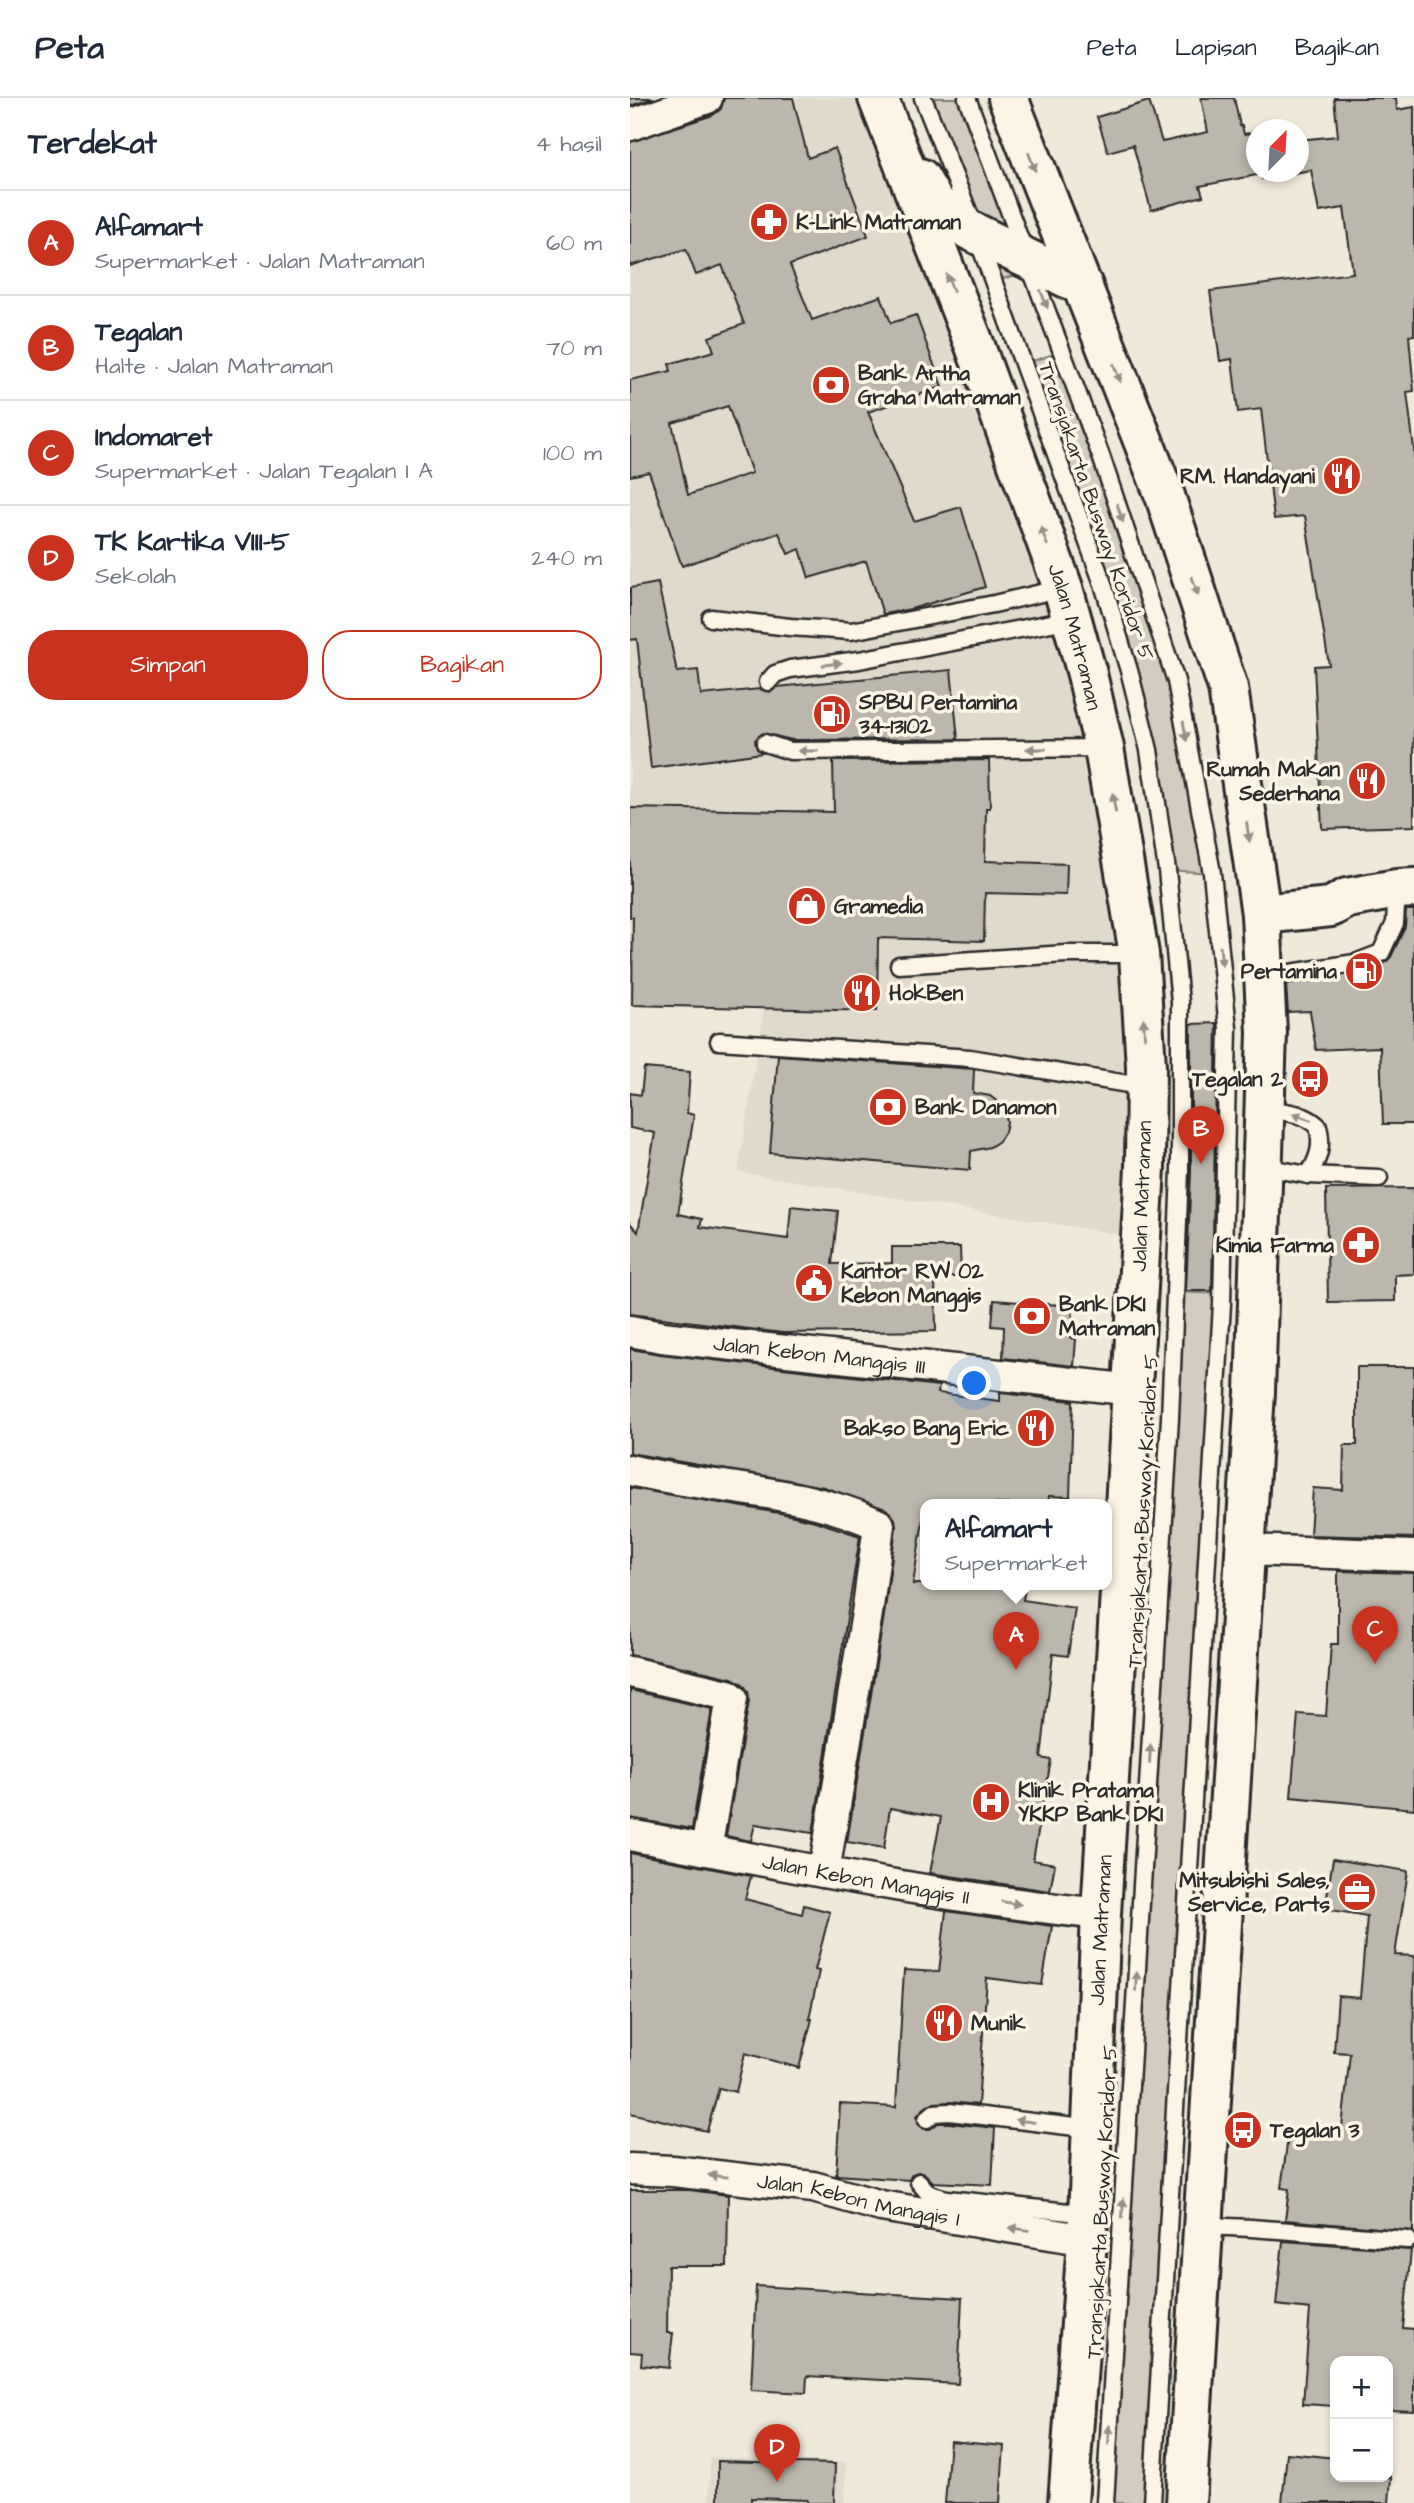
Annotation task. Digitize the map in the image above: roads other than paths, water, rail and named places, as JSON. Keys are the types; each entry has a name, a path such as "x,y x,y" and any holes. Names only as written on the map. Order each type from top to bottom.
{"main road":[{"name":"Jalan Matraman","path":"878,98 975,346 1068,603 1104,748 1139,954 1146,1087 1145,1168 1101,1914 1087,2227 1068,2503"},
{"path":"888,98 917,172 934,202 976,234 1083,286"},
{"path":"1007,98 1165,496 1228,688 1259,901 1265,977 1266,1109 1255,1392 1186,2503"},
{"path":"1259,901 1325,890 1347,898 1405,889"}],"street":[{"path":"630,125 707,98"},
{"name":"Jalan Kebon Manggis III","path":"630,1331 662,1337 1133,1390"},
{"path":"630,1470 788,1497 857,1515 879,1525 824,1872"},
{"path":"1246,1550 1414,1556"},
{"path":"630,1672 732,1698 706,1850"},
{"name":"Jalan Kebon Manggis II","path":"630,1835 824,1872 1049,1909 1101,1914"},
{"name":"Jalan Kebon Manggis I","path":"630,2169 673,2171 813,2187 881,2206 1087,2227"}],"lane":[{"name":"Transjakarta Busway Koridor 5","path":"923,98 976,234 1103,584 1130,674 1149,750 1167,870 1180,1003 1180,1171 1170,1418 1105,2503"},
{"name":"Transjakarta Busway Koridor 5","path":"967,98 1101,456 1176,681 1212,873 1228,1028 1221,1318 1152,2503"},
{"path":"710,618 851,631 969,609 1068,603"},
{"path":"768,682 775,674 790,669 859,660 1068,603"},
{"path":"765,743 790,751 1104,748"},
{"path":"1265,977 1355,963 1381,953 1395,923 1405,889"},
{"path":"900,965 1066,954 1139,954"},
{"path":"719,1041 970,1058 1146,1087"},
{"path":"1266,1109 1303,1115 1318,1126 1320,1151 1308,1175"},
{"path":"1264,1167 1308,1175 1379,1178"},
{"path":"927,2119 934,2113 949,2112 1092,2129"},
{"path":"919,2182 929,2194 947,2199 1087,2227"},
{"path":"1204,2226 1408,2240"}],"place":[{"name":"K-Link Matraman","path":"769,222"},
{"name":"Bank Artha Graha Matraman","path":"831,385"},
{"name":"RM. Handayani","path":"1342,476"},
{"name":"SPBU Pertamina 34-13102","path":"832,714"},
{"name":"Rumah Makan Sederhana","path":"1367,781"},
{"name":"Gramedia","path":"807,906"},
{"name":"Pertamina","path":"1364,971"},
{"name":"HokBen","path":"862,993"},
{"name":"Tegalan 2","path":"1310,1079"},
{"name":"Bank Danamon","path":"888,1107"},
{"name":"Tegalan","path":"1201,1164"},
{"name":"Kimia Farma","path":"1361,1245"},
{"name":"Kantor RW 02 Kebon Manggis","path":"814,1283"},
{"name":"Bank DKI Matraman","path":"1032,1316"},
{"name":"Bakso Bang Eric","path":"1036,1428"},
{"name":"Indomaret","path":"1375,1664"},
{"name":"Alfamart","path":"1016,1670"},
{"name":"Klinik Pratama YKKP Bank DKI","path":"991,1802"},
{"name":"Mitsubishi Sales, Service, Parts","path":"1357,1892"},
{"name":"Munik","path":"944,2023"},
{"name":"Tegalan 3","path":"1243,2130"},
{"name":"TK Kartika VIII-5","path":"777,2482"}]}
